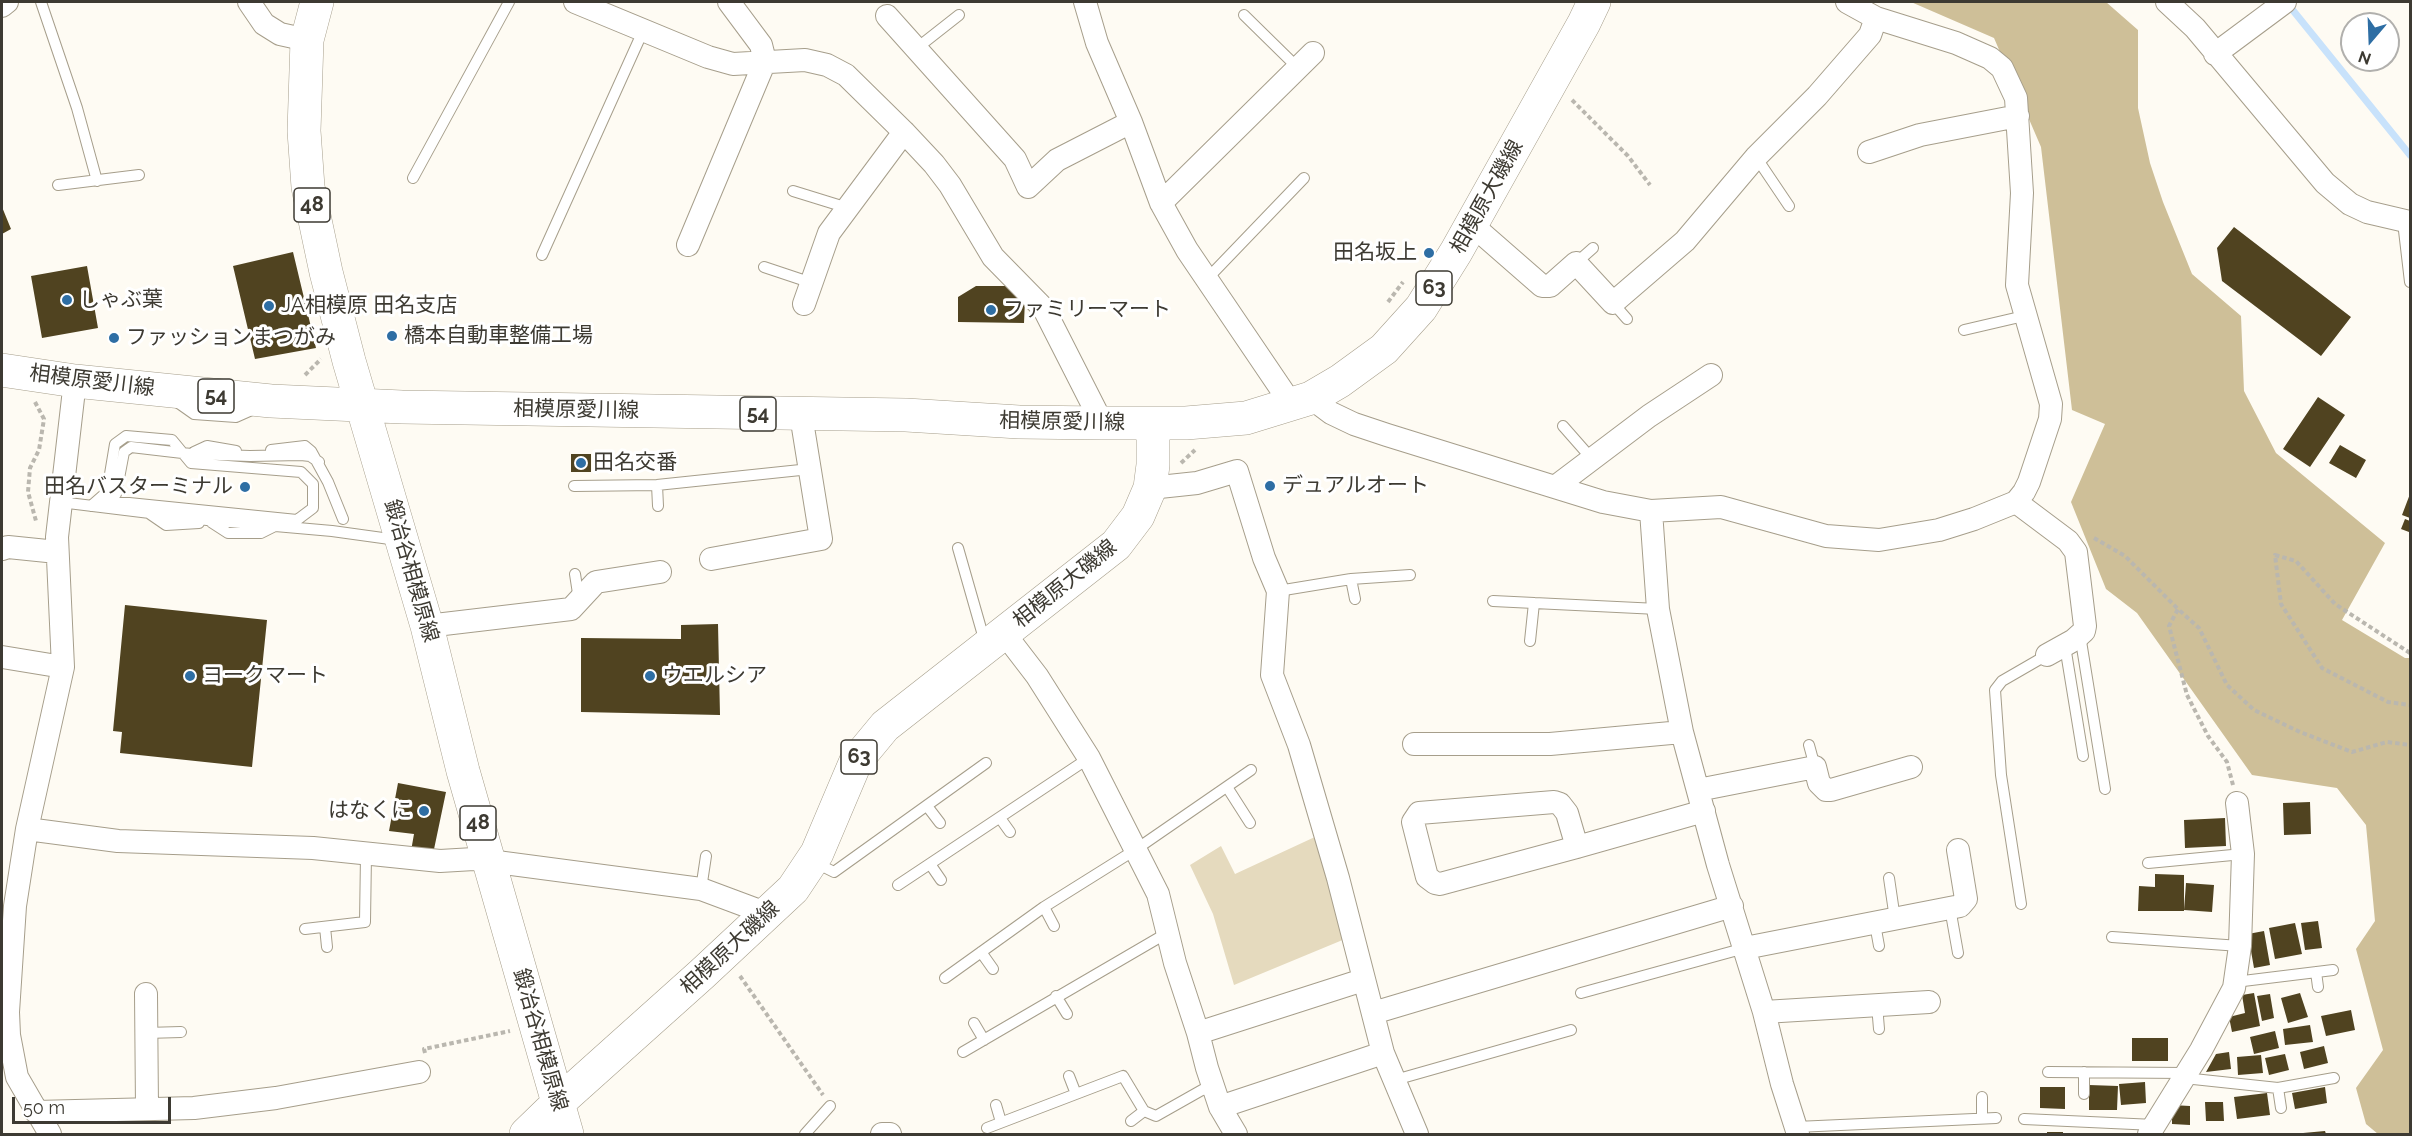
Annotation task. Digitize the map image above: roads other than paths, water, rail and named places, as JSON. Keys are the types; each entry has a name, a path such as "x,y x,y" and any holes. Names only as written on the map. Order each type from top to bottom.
{"main road":[{"name":"鍛冶谷相模原線","path":"317,2 308,40 303,115 308,187 327,272 363,405 404,541 463,771 567,1134"},
{"name":"相模原大磯線","path":"526,1134 793,889 813,862 856,761 885,726 1116,544 1138,516 1150,488 1153,465 1153,423 1245,418 1301,401 1365,364 1401,332 1421,309 1433,290 1594,2"},
{"name":"相模原愛川線","path":"2,370 75,381 271,401 801,415 906,415 1019,422 1153,423"}],"street":[{"path":"2,6 7,2"},
{"path":"249,2 264,24 280,34 308,40"},
{"path":"575,2 644,32 708,57 733,64 806,60 827,64 846,75 904,132 950,185 993,257 1044,309 1102,423"},
{"path":"688,245 765,61 760,45 729,2"},
{"path":"1085,2 1097,43 1131,122 1161,203 1176,232 1207,279 1301,401 1354,424 1603,502 1651,511 1721,507 1826,536 1879,540 1939,530 2016,502 2029,482 2051,412 2047,386 2024,316 2017,285 2022,193 2018,116 2016,98 2010,82 2002,68 1990,58 1956,43 1876,18 1847,2"},
{"path":"2167,2 2195,28 2325,183 2350,204 2367,212 2407,222"},
{"path":"2215,54 2282,3"},
{"path":"887,16 1015,159 1028,187 1058,160 1131,122"},
{"path":"1471,224 1542,286 1550,286 1576,263 1620,311 1685,241 1756,157 1817,96 1870,35 1876,18"},
{"path":"1161,203 1305,60"},
{"path":"1869,152 1920,135 2018,116"},
{"path":"808,294 829,233 904,132"},
{"path":"1555,487 1649,416 1711,375"},
{"path":"50,1134 17,1077 5,1018 15,906 27,829 63,667 57,552 60,502 75,381"},
{"path":"711,559 821,538 801,415"},
{"path":"1150,488 1197,483 1237,471 1264,558 1278,591 1272,675 1299,745 1338,879 1383,1053 1417,1134"},
{"path":"2016,502 2068,541 2076,552 2086,619 2084,631 2064,645"},
{"path":"1651,511 1658,609 1682,732 1797,1131"},
{"path":"2,549 8,547 57,552"},
{"path":"427,626 570,609 596,582 660,572"},
{"path":"997,638 1037,676 1089,758 1158,894 1167,933 1217,1098 1236,1134"},
{"path":"2,657 63,667"},
{"path":"1414,744 1550,744 1682,732"},
{"path":"1577,847 1567,813 1560,804 1554,802 1419,813 1413,822 1427,877 1440,884 1577,847 1701,801 1815,767 1819,783 1826,790 1911,767"},
{"path":"2152,1130 2231,997 2235,982 2240,946 2243,854 2237,803"},
{"path":"27,829 118,841 313,848 440,861 474,859 701,889 768,914"},
{"path":"1745,948 1960,906 1966,899 1958,850"},
{"path":"1373,1013 1732,906"},
{"path":"1198,1033 1363,980"},
{"path":"146,994 147,1108"},
{"path":"1764,1011 1929,1002"},
{"path":"1217,1098 1383,1053"},
{"path":"36,1112 194,1108 276,1098 419,1072"},
{"path":"882,1134 890,1134"}],"lane":[{"path":"40,2 77,108 97,181"},
{"path":"413,178 509,2"},
{"path":"917,48 959,15"},
{"path":"1244,15 1305,60"},
{"path":"542,255 644,32"},
{"path":"1756,157 1789,206"},
{"path":"58,185 139,175"},
{"path":"1207,279 1304,178"},
{"path":"793,191 849,208"},
{"path":"2407,222 2410,282"},
{"path":"1576,263 1593,248"},
{"path":"764,267 808,294"},
{"path":"1964,330 2024,316"},
{"path":"1563,426 1592,459"},
{"path":"101,507 107,492 115,444 126,436 172,440 186,453 191,463 301,472 313,484 313,508 297,520"},
{"path":"122,499 124,452 131,447 186,453 250,456 279,448 304,446 312,451 319,462 343,519 340,526 333,531"},
{"path":"574,486 657,484 810,470"},
{"path":"111,473 122,499 166,525 193,525 207,520 333,531 404,541"},
{"path":"657,484 658,506"},
{"path":"101,507 122,499"},
{"path":"60,502 101,507 122,499 315,522 320,530"},
{"path":"958,548 982,632 997,638"},
{"path":"575,574 579,600"},
{"path":"1278,591 1351,579 1410,575"},
{"path":"1351,579 1355,599"},
{"path":"1493,601 1658,609"},
{"path":"1530,641 1534,603"},
{"path":"2064,645 2083,756"},
{"path":"2064,645 2105,789"},
{"path":"2021,904 2001,775 1995,690 2002,681 2064,645"},
{"path":"1809,745 1815,767"},
{"path":"898,885 1089,758"},
{"path":"813,862 834,872 986,763"},
{"path":"945,978 1044,907 1135,850 1251,770"},
{"path":"1227,787 1251,823"},
{"path":"927,806 940,823"},
{"path":"1000,818 1010,832"},
{"path":"2148,863 2243,854"},
{"path":"305,929 365,922 366,855"},
{"path":"701,889 705,856"},
{"path":"930,864 941,880"},
{"path":"1879,946 1885,922 1888,878"},
{"path":"1044,907 1054,926"},
{"path":"1950,908 1958,953"},
{"path":"325,927 327,947"},
{"path":"963,1053 1056,996 1167,933"},
{"path":"2112,937 2240,946"},
{"path":"1581,993 1745,948"},
{"path":"981,952 993,969"},
{"path":"2235,982 2333,970"},
{"path":"2316,972 2318,987"},
{"path":"1056,996 1067,1014"},
{"path":"1878,1005 1879,1029"},
{"path":"974,1023 984,1040"},
{"path":"1395,1080 1571,1030"},
{"path":"146,1033 181,1032"},
{"path":"2048,1072 2185,1076 2278,1088 2334,1078"},
{"path":"2084,1072 2084,1094"},
{"path":"1070,1076 1076,1094"},
{"path":"987,1128 1123,1076 1144,1111 1156,1116 1202,1090 1217,1098"},
{"path":"2278,1088 2281,1108"},
{"path":"1982,1097 1982,1118"},
{"path":"805,1134 830,1106"},
{"path":"996,1106 1001,1122"},
{"path":"1131,1121 1144,1111"},
{"path":"1797,1131 1996,1118"},
{"path":"2024,1119 2152,1130"}],"waterway":[{"path":"2287,3 2410,155"}],"place":[{"name":"田名坂上","path":"1429,253"},
{"name":"しゃぶ葉","path":"67,300"},
{"name":"JA相模原 田名支店","path":"269,306"},
{"name":"ファミリーマート","path":"991,310"},
{"name":"橋本自動車整備工場","path":"392,336"},
{"name":"ファッションまつがみ","path":"114,338"},
{"name":"田名交番","path":"581,463"},
{"name":"デュアルオート","path":"1270,486"},
{"name":"田名バスターミナル","path":"245,487"},
{"name":"ヨークマート","path":"190,676"},
{"name":"ウエルシア","path":"650,676"},
{"name":"はなくに","path":"424,811"}]}
